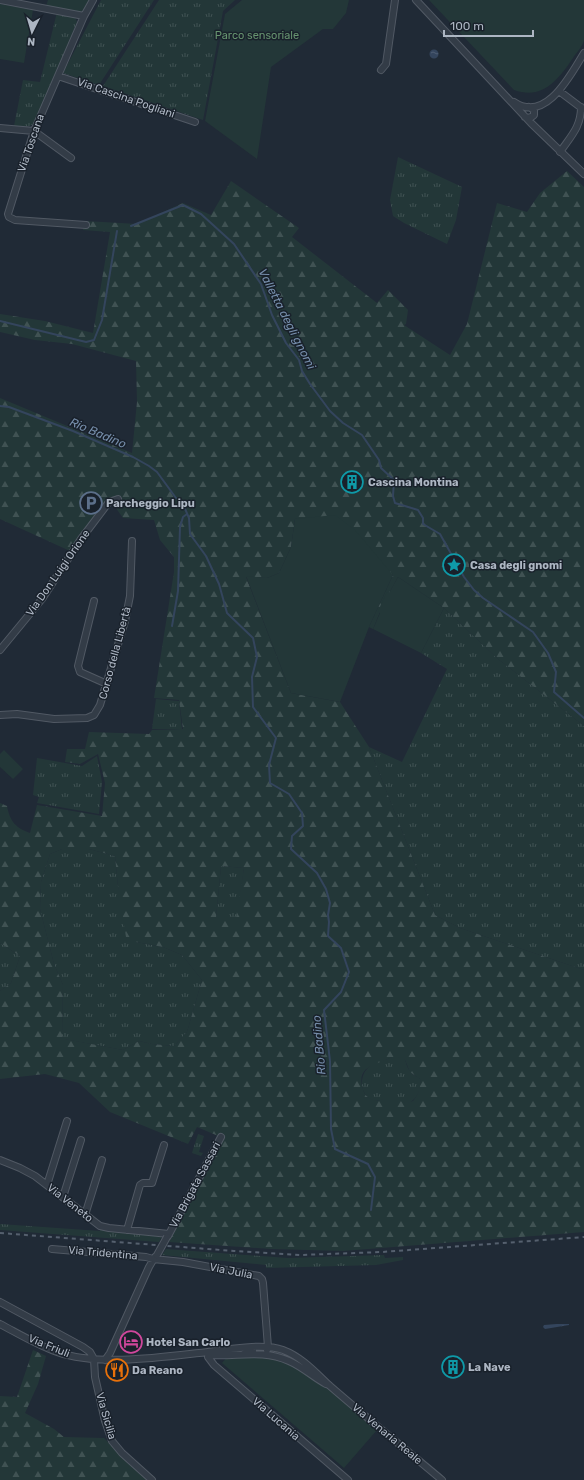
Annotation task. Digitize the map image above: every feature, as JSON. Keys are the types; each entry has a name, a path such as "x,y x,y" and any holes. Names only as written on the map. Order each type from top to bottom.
{"street":[{"path":"0,0 84,16"},
{"name":"Via Toscana","path":"86,225 15,220 9,218 8,214 34,131 84,16 93,0"},
{"path":"381,70 386,64 395,0"},
{"path":"416,0 451,39 509,98 525,117 584,174"},
{"path":"509,98 519,105 529,107 536,107 551,100 559,91 584,53"},
{"name":"Via Cascina Pogliani","path":"58,76 195,122"},
{"path":"559,91 583,108 578,125 560,152"},
{"path":"525,117 530,118 534,115 534,110 529,107"},
{"path":"525,117 524,111 529,107"},
{"path":"0,128 34,131 71,158"},
{"name":"Via Don Luigi Orione","path":"0,650 42,599 81,539 109,502 118,499"},
{"name":"Corso della Libertà","path":"0,715 17,714 54,719 87,718 94,715 100,706 126,621 131,573 132,541"},
{"path":"94,601 78,666 80,672 107,684"},
{"path":"47,1185 67,1121"},
{"name":"Via Brigata Sassari","path":"168,1235 221,1137"},
{"path":"63,1197 81,1140"},
{"path":"127,1230 140,1185 143,1183 151,1184 153,1182 164,1145"},
{"name":"Via Veneto","path":"0,1160 26,1171 63,1197 95,1223 102,1226 168,1235"},
{"path":"84,1215 102,1160"},
{"path":"105,1360 110,1353 155,1257 168,1235"},
{"name":"Via Tridentina","path":"52,1249 155,1257"},
{"name":"Via Julia","path":"155,1257 260,1277 263,1282 268,1347"},
{"path":"0,1302 83,1346 90,1352 94,1359"},
{"name":"Via Friuli","path":"0,1324 57,1352 105,1360 196,1354 237,1349 268,1347 276,1348"},
{"path":"243,1354 251,1351 265,1350 268,1347"},
{"name":"Via Venaria Reale","path":"276,1348 290,1353 302,1361 442,1480"},
{"path":"208,1355 229,1352 237,1349"},
{"name":"Via Friuli","path":"196,1354 261,1353 275,1356"},
{"name":"Via Lucania","path":"208,1355 210,1360 222,1372 348,1480"},
{"name":"Via Venaria Reale","path":"275,1356 297,1364 319,1381 332,1388"},
{"name":"Via Sicilia","path":"94,1359 95,1377 105,1421 112,1441 119,1450 152,1480"}],"green space":[{"path":"48,0 92,0 87,9 84,11 74,12 46,6"},
{"path":"101,0 154,0 99,85 63,73"},
{"path":"159,0 235,0 223,11 203,120 103,86"},
{"name":"Parco sensoriale","path":"242,0 349,0 346,13 333,29 323,29 271,67 257,159 205,121 225,14"},
{"path":"429,0 584,0 584,40 581,47 562,74 549,86 533,92 514,90"},
{"path":"0,4 33,10 24,63 0,59"},
{"path":"57,12 72,15 77,22 37,119 30,126 14,126 23,80 40,82"},
{"path":"398,157 462,187 456,220 447,244 393,216 390,200"},
{"path":"567,171 584,187 584,726 498,659 444,608 398,577 379,612 373,629 369,627 393,575 295,519 291,547 279,573 267,578 246,577 291,693 340,702 369,747 435,915 460,928 584,970 584,1232 343,1251 272,1249 169,1242 223,1138 197,1127 188,1144 110,1112 79,1083 45,1074 0,1079 0,991 11,983 20,956 0,943 0,803 7,806 14,824 30,833 37,805 102,816 105,783 98,754 80,764 65,762 67,749 85,749 89,732 149,734 152,730 183,729 179,700 154,698 174,572 174,557 160,540 154,520 123,518 111,501 70,551 0,519 0,398 132,453 137,402 136,361 72,344 35,340 0,332 0,314 45,321 93,333 110,232 83,230 85,221 137,224 183,203 211,215 231,181 299,228 292,237 377,303 388,290 408,310 406,324 404,325 450,355 467,324 497,203 527,212 540,193","holes":["62,849 89,849 115,856 126,937 136,942 163,947 182,955 202,980 187,1032 174,1046 139,1041 123,1050 65,1039 62,1036 63,985 54,964 40,909 41,882 50,854","221,866 244,868 236,918 216,918","392,1057 398,1057 405,1060 410,1072 420,1079 419,1091 413,1101 404,1102 390,1098 374,1100 365,1095 361,1081 362,1075 369,1067"]},
{"path":"335,515 355,530 393,575 369,627 340,702 291,693 246,576 267,578 279,573 291,547 295,519"},
{"path":"398,577 444,608 421,653 373,629 380,613 378,611 387,592 389,593"},
{"path":"444,608 498,659 584,726 584,970 460,928 435,915 369,747 402,762 447,669 421,653"},
{"path":"156,699 179,701 182,729 152,729"},
{"path":"4,750 23,769 13,779 0,767 0,754"},
{"path":"97,756 102,782 99,814 37,803 39,797 33,795 37,758 82,766"},
{"path":"62,849 89,849 115,856 118,887 136,942 163,947 182,955 202,980 187,1032 174,1046 139,1041 123,1050 64,1039 62,1036 63,985 54,964 40,909 41,882 50,854"},
{"path":"221,866 244,868 237,918 216,918"},
{"path":"0,943 20,956 11,983 0,991"},
{"path":"392,1057 404,1059 411,1072 420,1079 419,1091 413,1101 404,1103 389,1099 378,1101 373,1100 365,1094 362,1085 363,1075 369,1067 375,1063"},
{"path":"198,1134 204,1136 199,1152 203,1153 201,1156 192,1153"},
{"path":"0,1224 100,1231 100,1229 162,1236 159,1242 0,1230"},
{"path":"166,1249 288,1258 384,1255 385,1258 403,1257 403,1260 376,1265 266,1268 266,1265 162,1255"},
{"path":"33,1350 46,1356 38,1384 25,1413 54,1429 64,1437 104,1438 146,1480 0,1480 0,1396 17,1397"},
{"path":"275,1354 315,1376 377,1430 344,1468 222,1363 227,1357"}],"water":[{"path":"432,50 436,50 438,54 436,58 432,58 430,56 430,52"},
{"path":"544,1325 569,1325 545,1329 543,1327"}],"waterway":[{"name":"Valletta degli gnomi","path":"131,226 183,205 201,214 234,244 261,284 272,315 286,343 299,360 302,371 310,384 330,411 343,423 362,435 379,460 381,468 394,480 393,496 395,503 418,510 423,518 423,524 440,534 464,577 474,590 483,598 533,632 548,653 556,672 554,692 584,718"},
{"path":"0,321 86,342 94,340 102,320 117,231"},
{"name":"Rio Badino","path":"0,406 9,407 73,431 133,457 157,472 176,498"},
{"name":"Rio Badino","path":"183,504 189,518 190,534 206,556 219,584 227,613 253,638 257,657 252,677 253,707 276,738 269,765 270,783 289,794 302,813 303,826 292,836 291,849 317,873 326,889 330,903 328,915 328,936 341,948 349,972 341,992 324,1010 330,1061 331,1129 335,1149 368,1164 375,1177 371,1210"},
{"path":"172,626 178,591 180,527 183,517 187,514"}],"railway":[{"path":"0,1233 300,1255 382,1252 584,1237"}],"place":[{"name":"Cascina Montina","path":"352,482"},
{"name":"Parcheggio Lipu","path":"91,503"},
{"name":"Casa degli gnomi","path":"454,565"},
{"name":"Hotel San Carlo","path":"131,1342"},
{"name":"La Nave","path":"453,1367"},
{"name":"Da Reano","path":"117,1370"}]}
